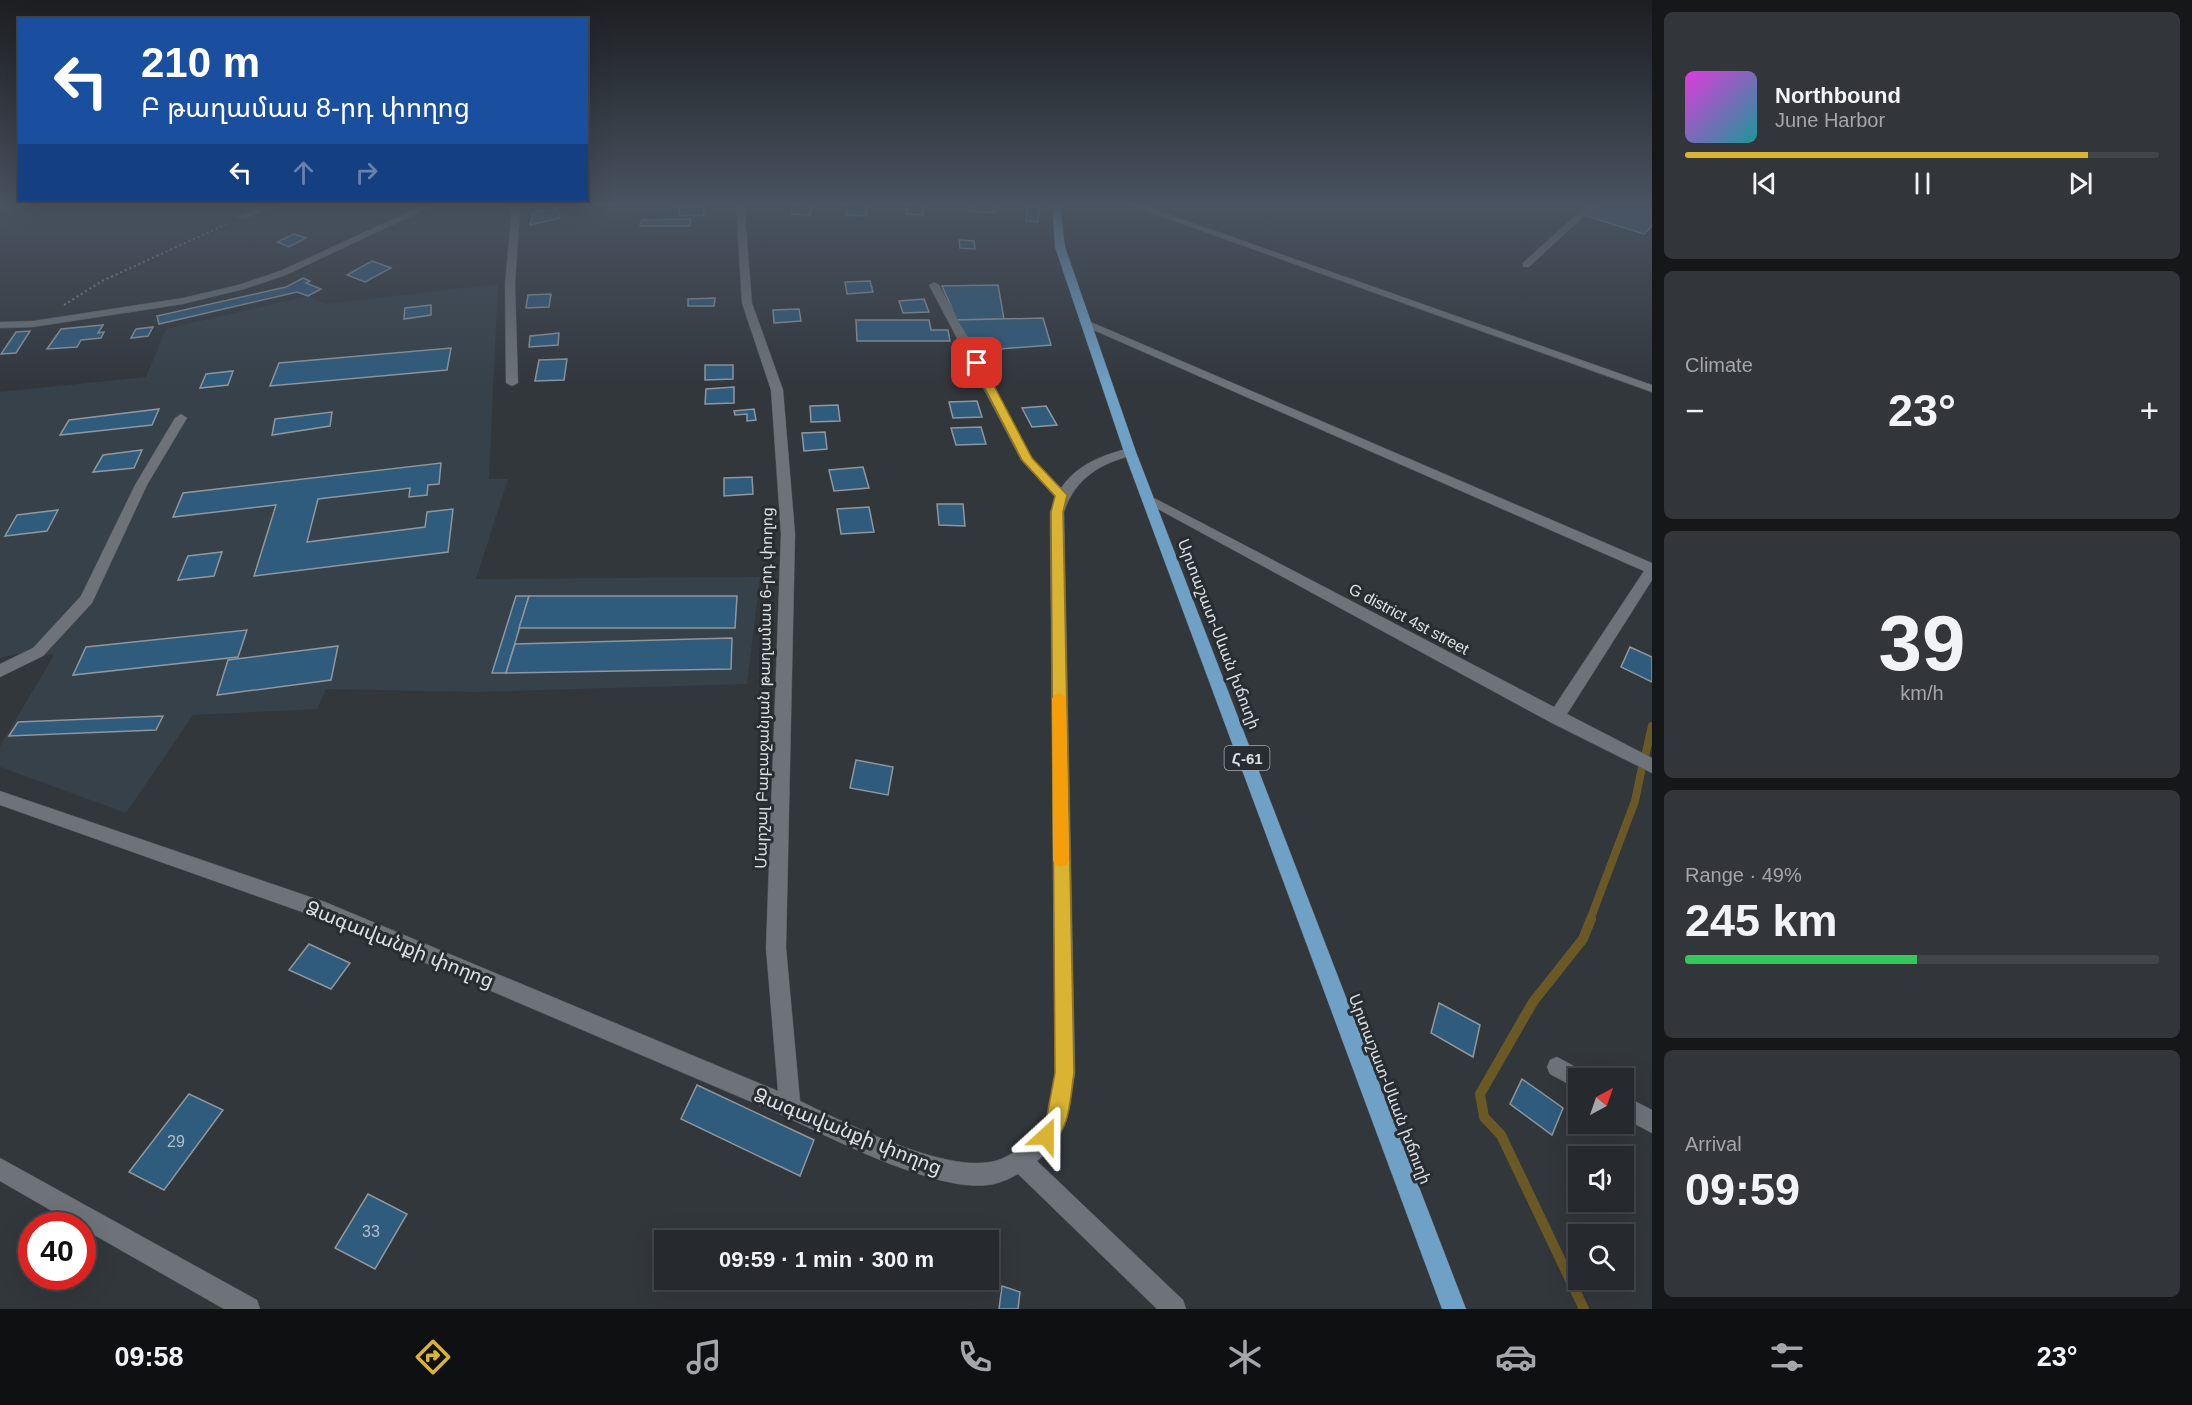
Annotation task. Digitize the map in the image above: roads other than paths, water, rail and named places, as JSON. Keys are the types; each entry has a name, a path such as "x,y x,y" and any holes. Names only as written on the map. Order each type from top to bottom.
{"main road":[{"name":"Արտաշատ-Սևան խճուղի","path":"1066,264 1130,452 1151,502 1454,1309"}],"street":[{"path":"0,325 33,324 172,303 241,287 302,264"},
{"path":"512,264 512,383"},
{"name":"Մարշալ Բաբաջանյան թաղամաս 6-րդ փողոց","path":"744,264 747,303 777,390 788,534 776,948 790,1107"},
{"path":"1300,264 1652,389"},
{"path":"934,285 1027,460 1061,495 1072,481 1093,465 1108,457 1130,452"},
{"path":"1086,323 1652,569 1556,717"},
{"path":"0,671 38,652 87,599 141,485 181,418"},
{"name":"Ձագավանքի փողոց","path":"0,798 325,911 790,1107 843,1133 949,1172 988,1174 1021,1161 1055,1126 1065,1073 1057,512 1061,495"},
{"name":"G district 4st street","path":"1151,502 1652,766"},
{"path":"1557,1067 1568,1073"},
{"path":"1634,1112 1652,1122"},
{"path":"1021,1161 1174,1309"},
{"path":"0,1169 248,1309"}],"waterway":[{"path":"1644,761 1652,726"},
{"path":"1590,920 1635,801 1643,763"},
{"path":"1584,1309 1501,1135 1484,1117 1480,1094 1533,1002 1583,939 1591,919"}]}
